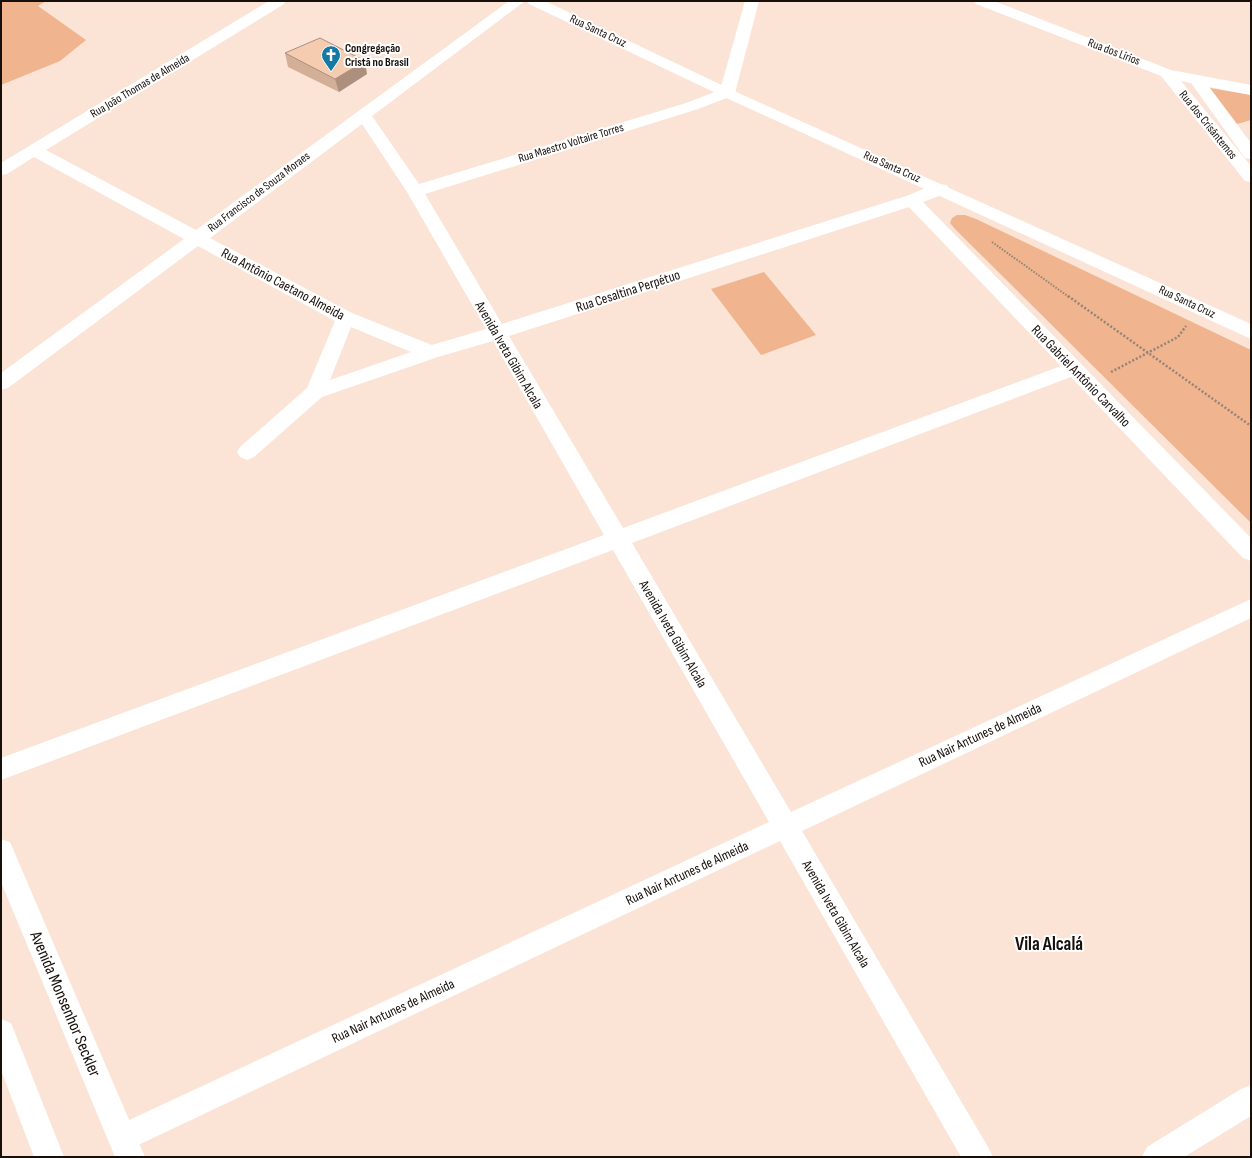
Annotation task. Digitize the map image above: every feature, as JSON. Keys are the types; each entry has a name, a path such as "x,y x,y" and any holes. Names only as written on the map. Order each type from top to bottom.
{"street":[{"name":"Rua Francisco de Souza Moraes","path":"1,383 363,114 518,1"},
{"name":"Rua Santa Cruz","path":"534,1 727,93 941,189 1251,332"},
{"path":"727,93 752,1"},
{"name":"Rua dos Lírios","path":"981,1 1166,73 1251,90"},
{"name":"Rua João Thomas de Almeida","path":"1,170 268,4"},
{"name":"Rua dos Crisântemos","path":"1166,73 1251,177"},
{"name":"Rua dos Crisântemos","path":"1196,80 1245,135 1251,154"},
{"name":"Rua Maestro Voltaire Torres","path":"415,192 692,106 727,93"},
{"name":"Avenida Iveta Gibim Alcala","path":"363,114 415,192 978,1157"},
{"name":"Rua Antônio Caetano Almeida","path":"34,150 345,318 431,352"},
{"name":"Rua Cesaltina Perpétuo","path":"247,452 315,392 431,352 496,333 912,200 941,189"},
{"name":"Rua Gabriel Antônio Carvalho","path":"912,200 1251,552"},
{"name":"Rua Cesaltina Perpétuo","path":"315,392 345,318"},
{"path":"1,769 1074,369"},
{"name":"Rua Nair Antunes de Almeida","path":"126,1147 785,827 1251,608"},
{"name":"Avenida Monsenhor Seckler","path":"1,851 126,1147"},
{"path":"1,1033 49,1157"},
{"path":"1156,1157 1251,1099"}],"path":[{"path":"992,242 1251,426"},
{"path":"1089,384 1178,337 1200,309"}],"shaded area":[{"path":"1,1 46,1 38,6 86,40 60,61 1,85"},
{"path":"1210,88 1251,95 1251,120 1237,124"},
{"path":"957,215 965,215 976,219 1251,350 1251,523 955,229 950,223 952,218"},
{"path":"764,272 816,335 761,355 711,289"}],"building":[{"path":"320,38 365,61 335,79 285,53"}],"place":[{"name":"Congregação Cristã no Brasil","path":"331,72"}],"district":[{"name":"Vila Alcalá","path":"1049,944"}]}
